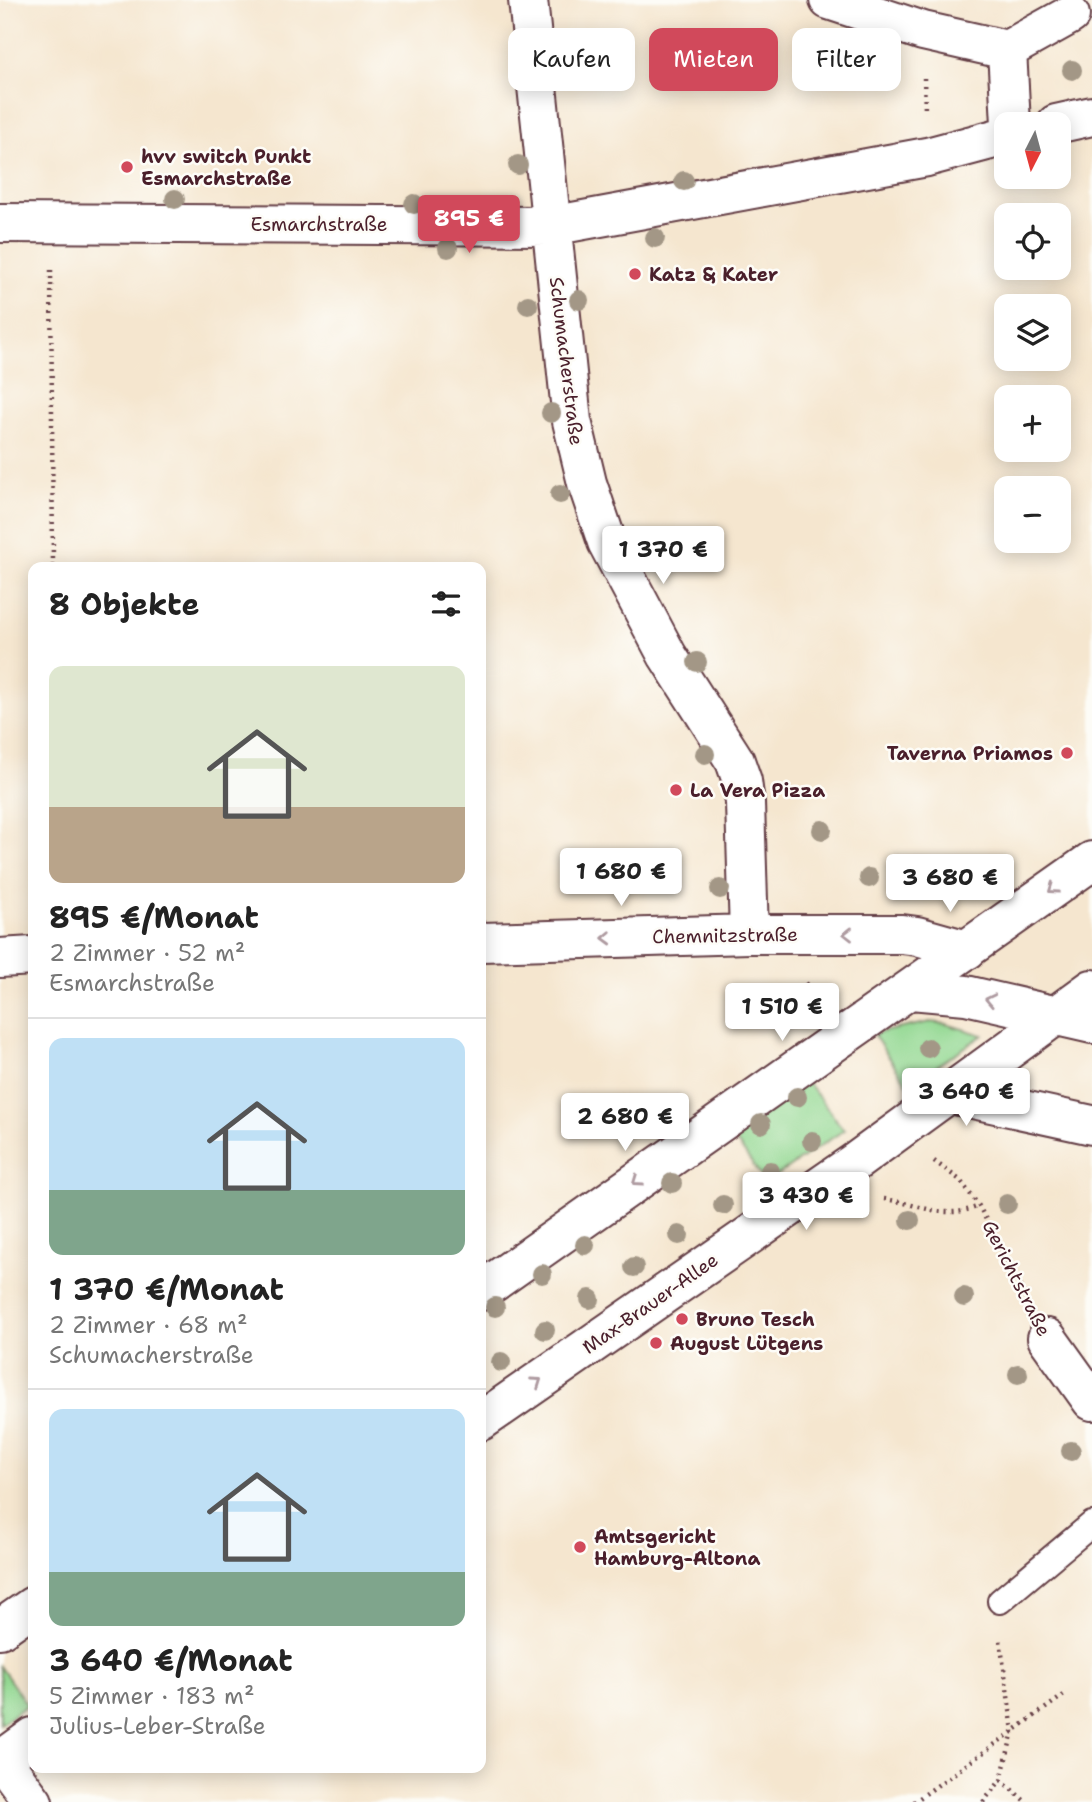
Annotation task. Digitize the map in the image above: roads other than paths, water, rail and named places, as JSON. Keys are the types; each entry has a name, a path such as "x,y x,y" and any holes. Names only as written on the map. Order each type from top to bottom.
{"street":[{"name":"Schumacherstraße","path":"528,0 572,421 587,483 607,542 667,655 735,761 744,803 749,934"},
{"path":"829,0 923,31 1007,50 1077,16"},
{"path":"1007,50 1010,112"},
{"path":"1071,121 1092,116"},
{"name":"Esmarchstraße","path":"0,223 551,226 927,157 994,139"},
{"path":"486,1288 1092,861"},
{"name":"Chemnitzstraße","path":"486,942 749,934 902,934 967,950"},
{"path":"0,958 28,956"},
{"name":"Max-Brauer-Allee","path":"486,1418 950,1094 1074,1020 1092,989"},
{"path":"911,990 966,995 1074,1020"},
{"path":"950,1094 1092,1125"},
{"name":"Gerichtstraße","path":"1046,1338 1092,1401"},
{"path":"0,1629 28,1609"},
{"path":"28,1741 1,1760 33,1802"}],"lane":[{"path":"1000,1601 1092,1524"}],"place":[{"name":"hvv switch Punkt Esmarchstraße","path":"127,167"},
{"name":"Katz & Kater","path":"635,274"},
{"name":"Taverna Priamos","path":"1067,753"},
{"name":"La Vera Pizza","path":"676,790"},
{"name":"Bruno Tesch","path":"682,1319"},
{"name":"August Lütgens","path":"656,1343"},
{"name":"Amtsgericht Hamburg-Altona","path":"580,1547"}]}
